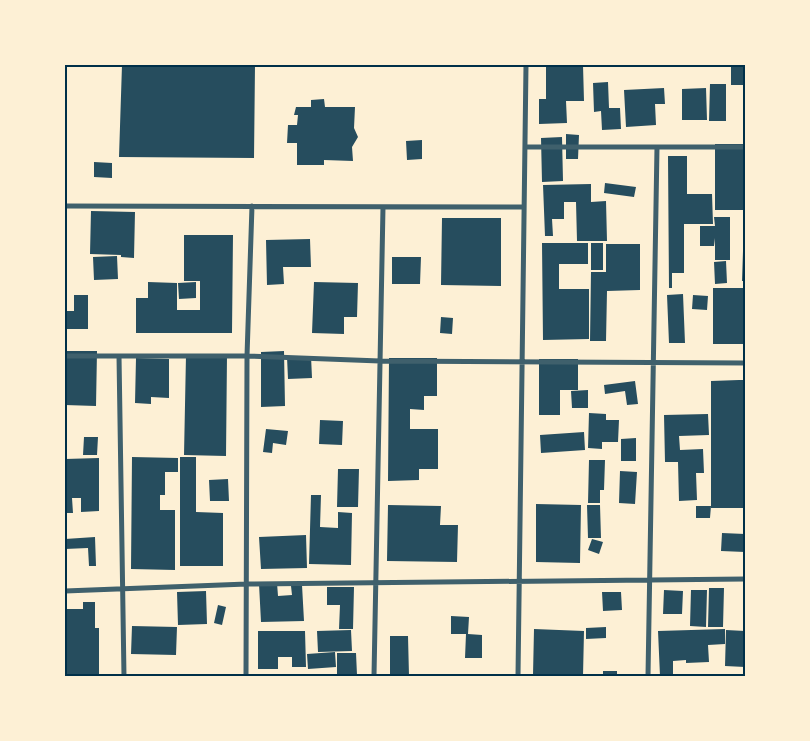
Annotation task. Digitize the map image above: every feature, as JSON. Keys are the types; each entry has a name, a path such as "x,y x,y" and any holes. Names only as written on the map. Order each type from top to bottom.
{"street":[{"path":"518,676 526,65"},
{"path":"525,147 745,147"},
{"path":"648,676 655,362 657,147"},
{"path":"65,206 524,207"},
{"path":"246,676 247,356 252,206"},
{"path":"374,676 383,207"},
{"path":"65,356 247,356 380,361 745,363"},
{"path":"119,356 124,676"},
{"path":"65,592 247,584 519,583 745,579"}],"building":[{"path":"122,65 255,65 254,158 119,157"},
{"path":"546,65 583,65 584,101 566,101 567,123 539,124 539,99 546,99"},
{"path":"731,65 745,65 745,85 731,85"},
{"path":"608,82 609,108 620,108 621,129 602,130 601,111 594,112 593,83"},
{"path":"710,84 726,84 726,121 709,121"},
{"path":"664,88 665,104 655,104 656,125 626,127 624,90"},
{"path":"706,88 707,120 682,120 682,89"},
{"path":"324,99 325,107 355,107 354,128 358,137 352,147 353,161 324,160 324,165 297,165 297,143 287,143 288,125 297,125 298,115 294,115 296,107 311,107 311,100"},
{"path":"566,134 579,135 578,159 566,159"},
{"path":"562,137 563,181 542,182 541,138"},
{"path":"422,140 422,159 407,160 406,141"},
{"path":"715,144 744,144 745,210 715,210"},
{"path":"668,156 687,156 687,194 712,194 713,224 684,224 684,273 672,273 672,288 669,288"},
{"path":"94,162 112,163 112,178 94,177"},
{"path":"605,183 636,187 634,197 604,193"},
{"path":"591,184 591,202 606,201 607,241 577,241 576,202 564,202 564,219 552,219 553,236 545,236 543,185"},
{"path":"91,211 135,212 134,258 121,257 121,255 90,254"},
{"path":"714,217 730,217 730,260 715,260 715,238 714,246 700,246 700,226 715,226"},
{"path":"442,218 501,218 501,286 441,285"},
{"path":"184,235 233,235 232,333 136,333 136,298 148,298 148,282 177,283 177,310 200,310 200,281 184,281"},
{"path":"310,239 311,267 283,267 284,284 267,285 266,240"},
{"path":"542,243 588,243 588,264 559,264 559,289 589,289 589,339 543,340"},
{"path":"591,243 603,243 603,270 591,270"},
{"path":"606,244 640,244 640,290 607,291 606,341 590,341 591,272 606,272"},
{"path":"743,251 745,251 745,281 742,281"},
{"path":"117,256 118,279 94,280 93,257"},
{"path":"392,257 421,257 420,284 392,284"},
{"path":"726,261 727,283 715,284 714,262"},
{"path":"196,282 196,298 179,299 178,283"},
{"path":"314,282 358,283 357,317 344,317 344,334 312,333"},
{"path":"713,288 745,288 745,344 713,344"},
{"path":"683,294 685,343 669,343 667,295"},
{"path":"74,295 88,295 88,329 65,329 65,311 74,311"},
{"path":"693,295 708,296 707,310 692,309"},
{"path":"441,317 453,318 452,334 440,333"},
{"path":"65,351 97,351 96,406 65,405"},
{"path":"284,351 285,406 261,407 261,352"},
{"path":"186,355 227,355 226,456 184,455"},
{"path":"311,356 312,378 288,379 287,357"},
{"path":"136,358 169,359 169,398 151,397 151,404 135,403"},
{"path":"389,358 437,358 437,396 424,396 424,410 410,409 410,429 438,429 438,469 419,469 419,480 388,481"},
{"path":"539,359 578,359 578,390 560,390 560,415 539,415"},
{"path":"745,380 745,508 711,508 711,381"},
{"path":"635,381 638,404 627,405 625,391 605,394 604,385"},
{"path":"588,390 588,408 572,408 571,391"},
{"path":"589,413 606,414 606,420 619,420 618,442 602,442 602,449 588,448"},
{"path":"708,414 709,435 679,436 680,450 703,449 704,473 696,473 697,500 679,501 678,462 665,462 664,415"},
{"path":"320,420 343,421 342,445 319,444"},
{"path":"266,429 288,431 286,445 273,443 272,453 263,452"},
{"path":"584,432 585,450 541,453 540,435"},
{"path":"84,437 98,437 97,455 83,455"},
{"path":"636,438 636,461 621,461 621,439"},
{"path":"132,457 178,458 178,472 165,472 165,495 160,495 160,510 175,510 175,570 131,569"},
{"path":"180,457 196,457 196,512 223,513 223,566 180,566"},
{"path":"99,458 99,511 81,512 81,498 72,498 73,513 65,513 65,459"},
{"path":"589,460 605,460 604,490 600,490 600,503 588,503"},
{"path":"338,469 359,469 358,507 337,507"},
{"path":"620,471 637,472 635,504 619,503"},
{"path":"228,479 229,501 210,501 209,480"},
{"path":"311,495 321,495 320,527 338,528 338,512 352,513 351,565 309,564"},
{"path":"536,504 581,505 580,563 536,562"},
{"path":"388,505 441,506 440,525 458,525 457,562 387,561"},
{"path":"587,505 600,505 601,538 588,538"},
{"path":"696,506 711,506 710,518 696,518"},
{"path":"722,533 745,534 745,552 721,551"},
{"path":"306,535 307,568 261,569 259,537"},
{"path":"95,537 96,566 89,566 88,548 65,549 65,539"},
{"path":"592,539 603,542 599,554 588,550"},
{"path":"277,583 278,596 292,595 291,586 302,585 304,621 261,622 259,584"},
{"path":"327,587 354,587 353,629 339,629 340,605 327,605"},
{"path":"709,588 724,588 723,627 708,627"},
{"path":"664,590 683,591 682,614 663,614"},
{"path":"691,590 707,590 706,627 690,626"},
{"path":"206,591 207,624 178,625 177,592"},
{"path":"602,592 621,592 622,610 603,611"},
{"path":"83,602 95,602 95,628 99,628 99,676 65,676 65,609 83,609"},
{"path":"218,605 226,607 222,625 214,623"},
{"path":"451,616 469,617 468,634 482,635 482,658 465,658 466,634 451,634"},
{"path":"132,626 177,627 176,655 131,654"},
{"path":"606,627 606,638 586,639 586,628"},
{"path":"534,629 584,631 583,676 533,675"},
{"path":"725,629 725,644 708,645 709,662 686,663 686,660 673,661 673,676 660,676 658,631"},
{"path":"351,630 352,651 318,652 317,631"},
{"path":"726,630 745,631 745,667 725,666"},
{"path":"258,631 305,631 306,667 292,667 292,657 278,657 278,669 258,669"},
{"path":"390,636 408,636 409,676 390,676"},
{"path":"335,652 336,667 308,669 307,654"},
{"path":"337,653 356,653 357,675 337,676"},
{"path":"603,671 617,671 617,676 603,676"}]}
